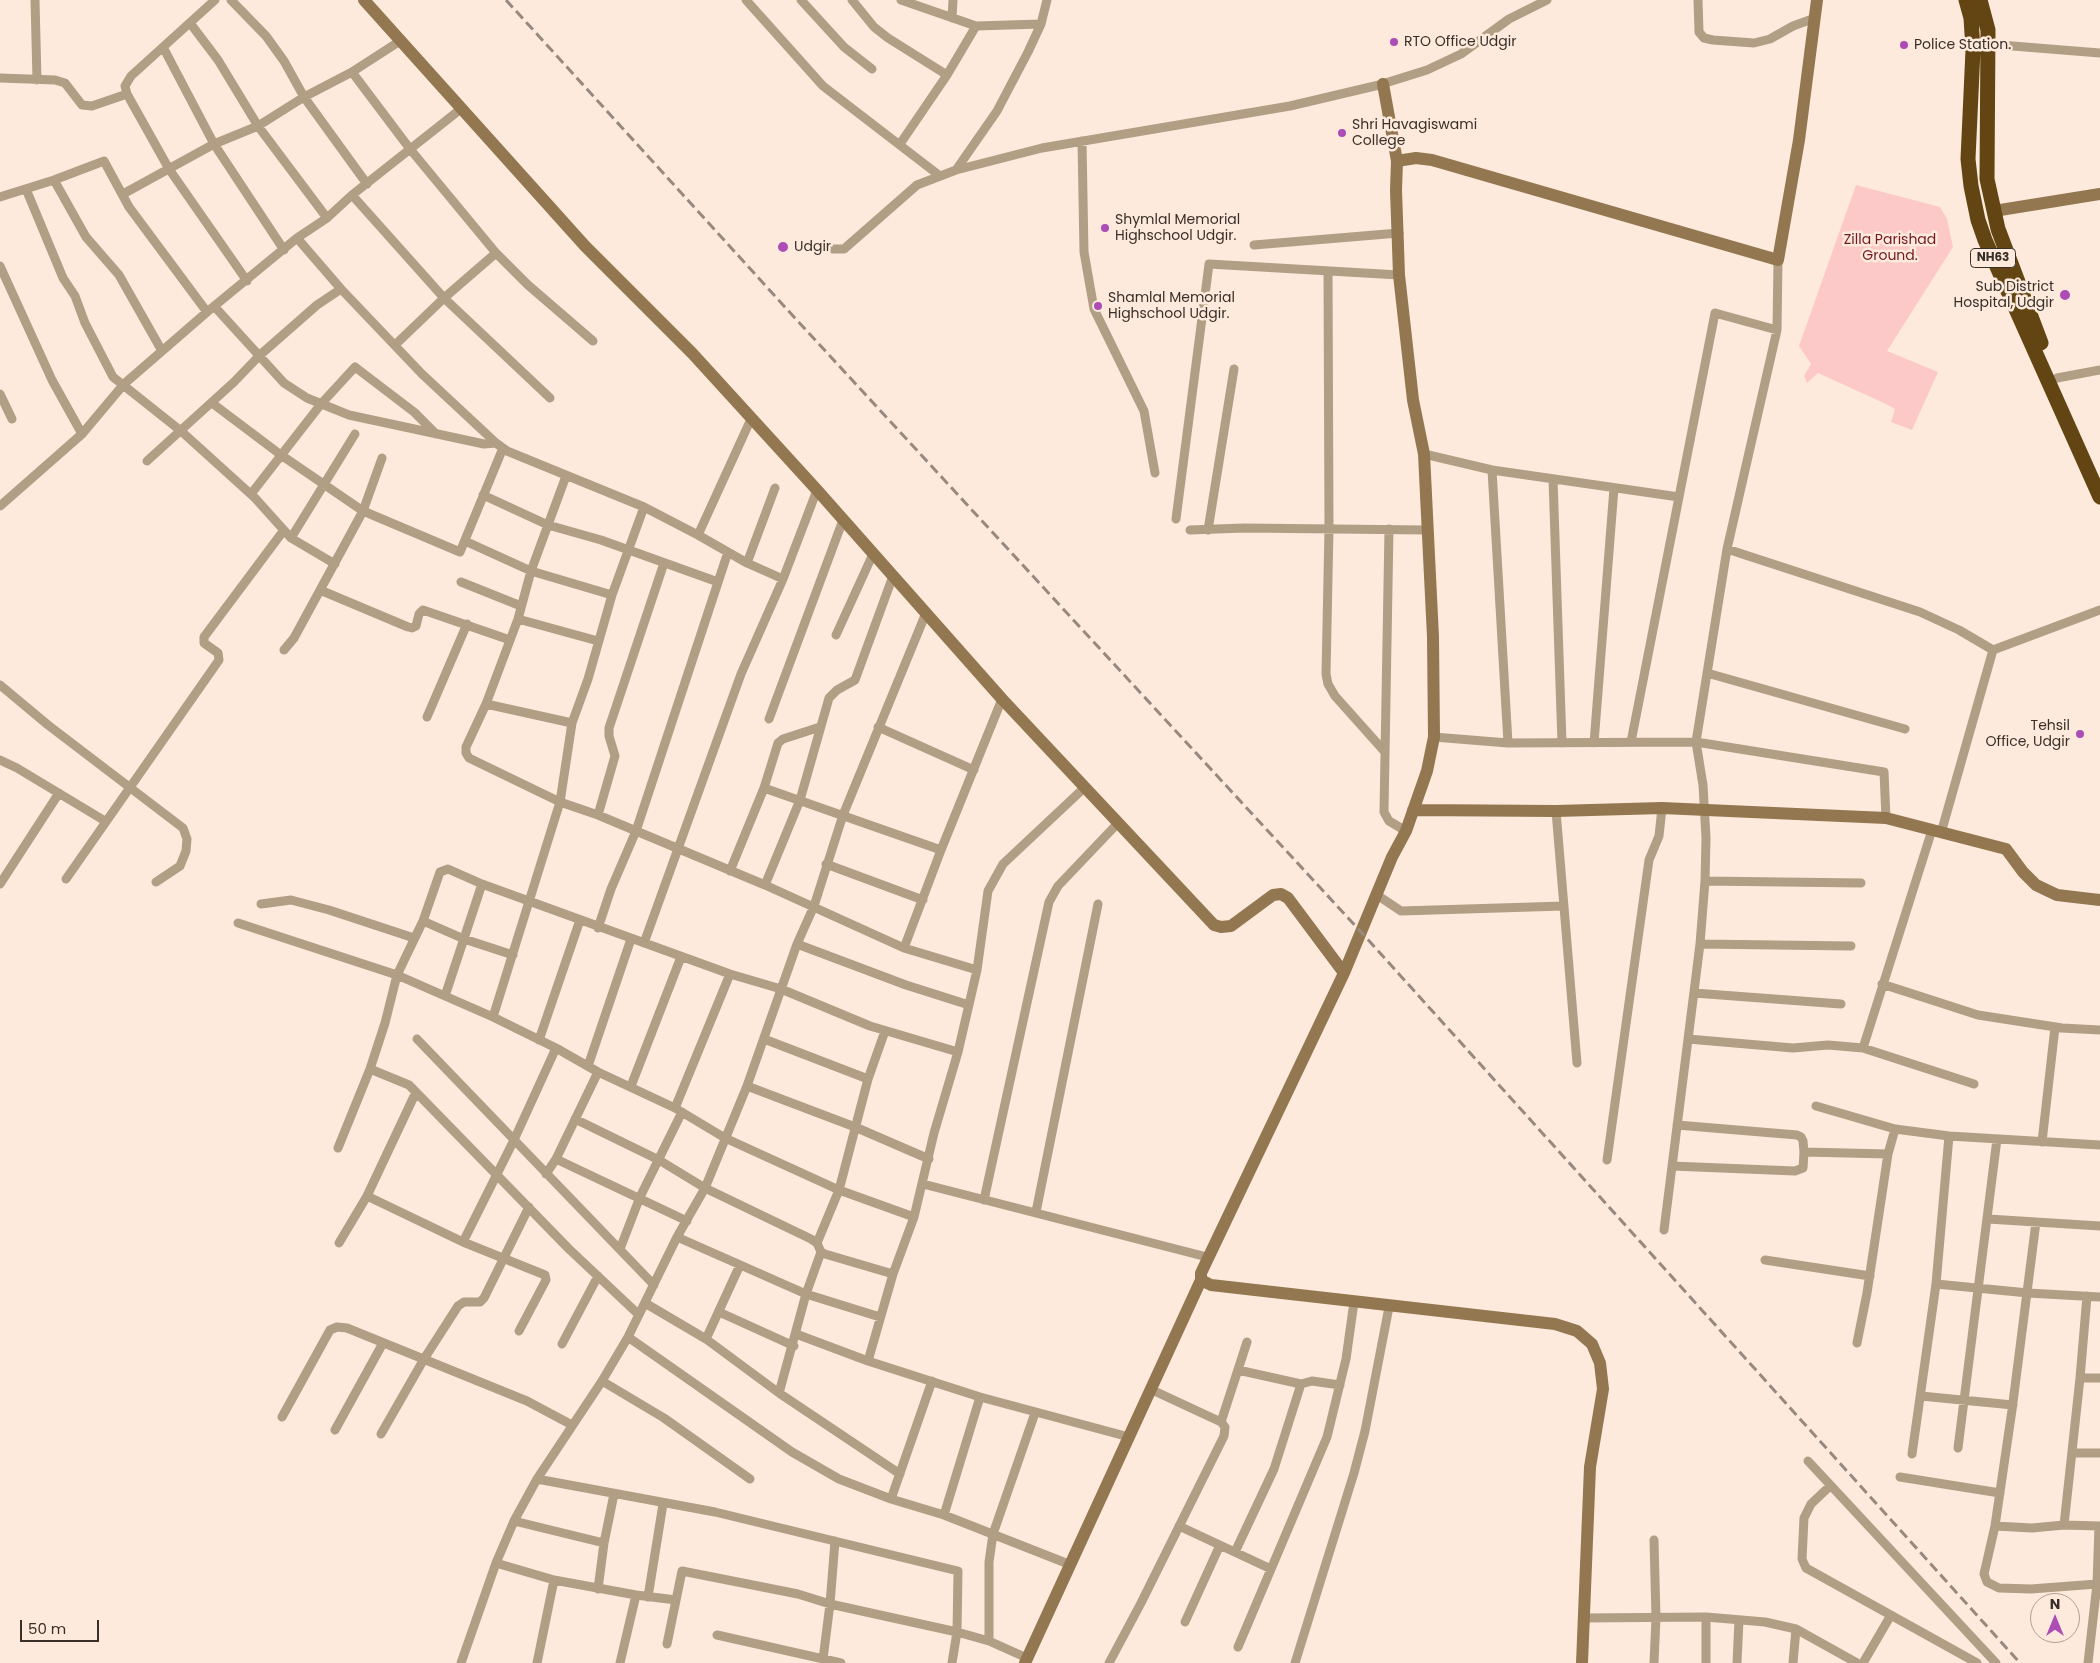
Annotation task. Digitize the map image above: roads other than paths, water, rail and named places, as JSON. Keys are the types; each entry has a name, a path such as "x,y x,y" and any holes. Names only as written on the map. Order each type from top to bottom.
{"highway":[{"name":"NH63","path":"1966,0 1971,18 1973,50 1968,159 1970,186 1978,220 1985,240 2100,497"},
{"name":"NH63","path":"1980,0 1988,30 1987,179 1998,230 2057,378 2100,476"}],"street":[{"path":"35,0 38,80"},
{"path":"215,0 131,76 125,86 127,94 169,169 247,281"},
{"path":"231,0 266,36 284,62 304,97 366,184"},
{"path":"364,0 585,246 692,353 817,490 1002,699 1214,924 1222,927 1231,926 1273,895 1280,894 1288,898 1344,973"},
{"path":"746,0 824,86 940,176"},
{"path":"801,0 844,47 872,69"},
{"path":"852,0 874,27 947,75"},
{"path":"901,0 976,26 1041,24"},
{"path":"952,18 953,0"},
{"path":"956,170 997,111 1041,24 1048,0"},
{"path":"833,249 844,248 918,185 956,170 1042,148 1290,106 1383,84 1426,70 1461,54 1509,19 1548,0"},
{"path":"1698,0 1699,32 1704,38 1714,40 1754,43 1770,39 1793,26 1815,18"},
{"path":"1664,1230 1700,944 1705,881 1706,838 1703,785 1696,742 1727,549 1777,330 1778,260 1799,140 1817,0"},
{"path":"190,23 218,60 258,126 327,218"},
{"path":"900,144 947,75 976,26"},
{"path":"123,194 214,144 258,126 304,97 352,72 400,42"},
{"path":"1988,44 2100,53"},
{"path":"163,48 214,144 284,250"},
{"path":"352,72 410,149 496,253 528,285 593,341"},
{"path":"0,78 55,80 65,83 82,105 92,106 127,94"},
{"path":"667,1644 682,1571 798,1594 830,1604 957,1632 989,1641 1026,1661 1201,1280 1201,1273 1207,1257 1344,973 1392,858 1406,831 1427,771 1434,737 1433,637 1426,530 1424,454 1413,400 1399,275 1396,190 1397,161 1383,84"},
{"path":"0,506 82,434 124,384 210,309 247,281 297,238 327,218 352,195 462,108"},
{"path":"1082,141 1084,252 1094,309 1144,411 1155,473"},
{"path":"1397,161 1416,158 1432,160 1778,260"},
{"path":"0,197 54,180 104,161 129,207 210,309 260,354 284,383 307,398 349,415 437,435 499,445"},
{"path":"54,180 86,237 119,275 162,351"},
{"path":"26,189 63,278 75,296 85,323 113,377 181,431 251,494 291,538 335,564"},
{"path":"1994,211 2100,194"},
{"path":"352,195 444,298 550,398"},
{"path":"1254,245 1399,233"},
{"path":"297,238 341,289 422,374 499,445 566,476 644,508 698,535 747,563 783,579"},
{"path":"395,344 496,253"},
{"path":"1176,519 1209,264 1399,275"},
{"path":"0,266 52,380 82,434"},
{"path":"1328,271 1329,529 1326,674 1328,684 1335,696 1385,752"},
{"path":"148,461 212,403 260,354 317,305 341,289"},
{"path":"1631,742 1715,313 1777,330"},
{"path":"251,494 321,404 355,367 414,412 437,435"},
{"path":"1208,530 1234,369"},
{"path":"2057,378 2100,370"},
{"path":"0,394 12,419"},
{"path":"212,403 281,455 363,511 460,552 483,495 499,445"},
{"path":"698,535 751,419"},
{"path":"291,538 355,434"},
{"path":"1424,454 1492,470 1679,497"},
{"path":"284,650 294,638 363,511 382,458"},
{"path":"1492,470 1508,743"},
{"path":"566,476 531,571 518,619 486,704 466,748 469,758 560,802 598,814 814,906 904,948 977,970"},
{"path":"1553,479 1562,742"},
{"path":"747,563 775,488"},
{"path":"1594,743 1614,488"},
{"path":"644,944 741,674 783,579 817,490"},
{"path":"483,495 548,525 628,549 718,582"},
{"path":"494,1017 560,802 572,723 588,679 612,595 644,508"},
{"path":"769,719 843,520"},
{"path":"1389,529 1384,812 1389,821 1406,831"},
{"path":"66,879 219,660 218,653 204,643 204,637 284,530"},
{"path":"1190,530 1426,530"},
{"path":"465,541 531,571 612,595"},
{"path":"1727,549 1920,612 1959,630 1993,650"},
{"path":"598,928 611,889 636,831 728,552"},
{"path":"836,635 873,554"},
{"path":"598,814 615,756 608,736 609,728 664,563"},
{"path":"765,885 800,800 829,698 837,690 855,680 893,576"},
{"path":"461,582 521,606"},
{"path":"320,590 408,627 416,626 419,614 423,610 510,640"},
{"path":"1993,650 2100,610"},
{"path":"461,1663 496,1563 514,1521 537,1479 602,1381 628,1336 677,1237 705,1188 747,1086 797,944 814,906 843,815 926,613"},
{"path":"518,619 598,641"},
{"path":"427,717 467,624"},
{"path":"1863,1048 1882,984 1936,831 1993,650"},
{"path":"1707,673 1905,729"},
{"path":"0,685 128,788 183,828 187,839 186,851 180,866 156,882"},
{"path":"904,948 940,850 1002,699"},
{"path":"486,704 572,723"},
{"path":"730,871 764,788 778,743 784,738 820,727"},
{"path":"878,727 974,770"},
{"path":"1434,737 1508,743 1696,742 1884,772 1886,818"},
{"path":"0,760 17,768 105,821"},
{"path":"764,788 940,850"},
{"path":"868,1360 893,1274 914,1217 934,1133 958,1052 977,970 988,891 994,877 1003,864 1084,788"},
{"path":"0,884 59,793"},
{"path":"1413,810 1556,811 1662,808 1886,818 2006,849 2023,872 2036,885 2052,893 2100,900"},
{"path":"1608,1160 1650,860 1660,836 1662,808"},
{"path":"1556,811 1577,1063"},
{"path":"984,1200 1049,902 1058,886 1118,823"},
{"path":"826,864 923,900"},
{"path":"338,1148 370,1069 398,975 423,921 442,870 448,869 482,884 598,928 730,974 782,989 885,1031 958,1052"},
{"path":"1705,881 1861,883"},
{"path":"445,996 482,884"},
{"path":"1377,895 1401,911 1564,906"},
{"path":"261,904 291,900 329,910 414,938"},
{"path":"1036,1212 1098,904"},
{"path":"539,1040 580,920"},
{"path":"423,921 464,939 513,955"},
{"path":"238,923 398,975 494,1017 556,1048 598,1072 631,1086 678,1110 726,1138 839,1190 914,1217"},
{"path":"588,1066 631,939"},
{"path":"797,944 906,985 969,1005"},
{"path":"1700,944 1851,946"},
{"path":"631,1086 681,957"},
{"path":"620,1249 640,1197 659,1160 730,974"},
{"path":"1882,984 1978,1015 2055,1027 2100,1030"},
{"path":"1694,992 1841,1004"},
{"path":"2042,1142 2055,1027"},
{"path":"817,1243 839,1190 868,1079 885,1031"},
{"path":"417,1039 654,1285"},
{"path":"764,1039 868,1079"},
{"path":"1688,1039 1793,1048 1828,1045 1863,1048 1974,1084"},
{"path":"463,1242 514,1140 556,1048"},
{"path":"370,1069 402,1081 416,1092 529,1208 638,1314"},
{"path":"546,1174 556,1159 598,1072"},
{"path":"747,1086 855,1127 929,1159"},
{"path":"339,1243 367,1196 416,1092"},
{"path":"1816,1106 1895,1129 1950,1136 2100,1146"},
{"path":"575,1119 659,1160 705,1188 817,1243 821,1252 806,1294 794,1346 780,1393"},
{"path":"1672,1166 1795,1171 1803,1168 1804,1152 1801,1137 1677,1125"},
{"path":"1857,1343 1870,1276 1888,1154 1895,1129"},
{"path":"1912,1454 1936,1284 1950,1136"},
{"path":"1958,1448 1997,1139"},
{"path":"1804,1152 1888,1154"},
{"path":"556,1159 640,1197 687,1221"},
{"path":"923,1184 1207,1257"},
{"path":"367,1196 463,1242 542,1273 546,1280 519,1332"},
{"path":"381,1434 424,1359 458,1306 464,1302 480,1302 484,1298 529,1208"},
{"path":"1988,1219 2100,1226"},
{"path":"2036,1222 2013,1405 1995,1526 1984,1574 1987,1582 1999,1588 2017,1590 2097,1584"},
{"path":"677,1237 806,1294 880,1317"},
{"path":"821,1252 893,1274"},
{"path":"1765,1260 1870,1276"},
{"path":"706,1339 740,1265"},
{"path":"562,1344 598,1276"},
{"path":"1201,1280 1212,1285 1389,1307 1556,1324 1577,1331 1592,1344 1600,1363 1603,1389 1590,1467 1582,1663"},
{"path":"1936,1284 2028,1293 2100,1297"},
{"path":"2064,1525 2087,1296"},
{"path":"1238,1647 1327,1437 1340,1385 1354,1302"},
{"path":"645,1304 706,1339 780,1393 900,1474"},
{"path":"1294,1663 1363,1440 1389,1307"},
{"path":"719,1312 794,1346"},
{"path":"282,1417 330,1330 337,1327 347,1328 527,1401 572,1425"},
{"path":"796,1334 980,1397 1129,1437"},
{"path":"628,1336 792,1452 839,1480 891,1500 944,1515 1071,1565"},
{"path":"1221,1422 1247,1342"},
{"path":"335,1430 383,1343"},
{"path":"1238,1370 1301,1384 1312,1381 1340,1385"},
{"path":"2080,1378 2100,1378"},
{"path":"602,1381 671,1422 750,1479"},
{"path":"891,1500 932,1381"},
{"path":"1235,1552 1274,1469 1301,1384"},
{"path":"1109,1663 1224,1436 1225,1427 1221,1422 1150,1390"},
{"path":"1920,1396 2013,1405"},
{"path":"944,1515 980,1397"},
{"path":"989,1641 989,1562 992,1534 1035,1413"},
{"path":"2072,1453 2100,1453"},
{"path":"1808,1461 1996,1663"},
{"path":"1900,1477 2000,1493"},
{"path":"537,1479 663,1504 715,1512 958,1571 957,1632 952,1663"},
{"path":"1830,1486 1806,1511 1802,1559 1806,1568 1977,1663"},
{"path":"598,1589 604,1543 614,1494"},
{"path":"648,1597 663,1504"},
{"path":"514,1521 604,1543"},
{"path":"1995,1526 2032,1528 2064,1525 2099,1526 2097,1584 2088,1663"},
{"path":"1179,1526 1271,1569"},
{"path":"1654,1540 1656,1618 1654,1663"},
{"path":"824,1659 835,1541"},
{"path":"1185,1622 1220,1545"},
{"path":"496,1563 554,1580 598,1589 676,1600"},
{"path":"537,1663 554,1580"},
{"path":"620,1663 636,1595"},
{"path":"1863,1663 1891,1615"},
{"path":"1583,1618 1706,1617 1765,1622 1796,1629 1857,1663"},
{"path":"1706,1617 1706,1663"},
{"path":"1737,1663 1739,1620"},
{"path":"1793,1663 1796,1629"},
{"path":"717,1635 841,1663"}],"railway":[{"path":"506,0 794,317 1362,933 2020,1663"}],"place":[{"name":"RTO Office Udgir","path":"1394,42"},
{"name":"Police Station.","path":"1904,45"},
{"name":"Shri Havagiswami College","path":"1342,133"},
{"name":"Shymlal Memorial Highschool Udgir.","path":"1105,228"},
{"name":"Udgir","path":"783,247"},
{"name":"Sub District Hospital, Udgir","path":"2065,295"},
{"name":"Shamlal Memorial Highschool Udgir.","path":"1098,306"},
{"name":"Tehsil Office, Udgir","path":"2080,734"}],"park label":[{"name":"Zilla Parishad Ground.","path":"1890,248"}]}
